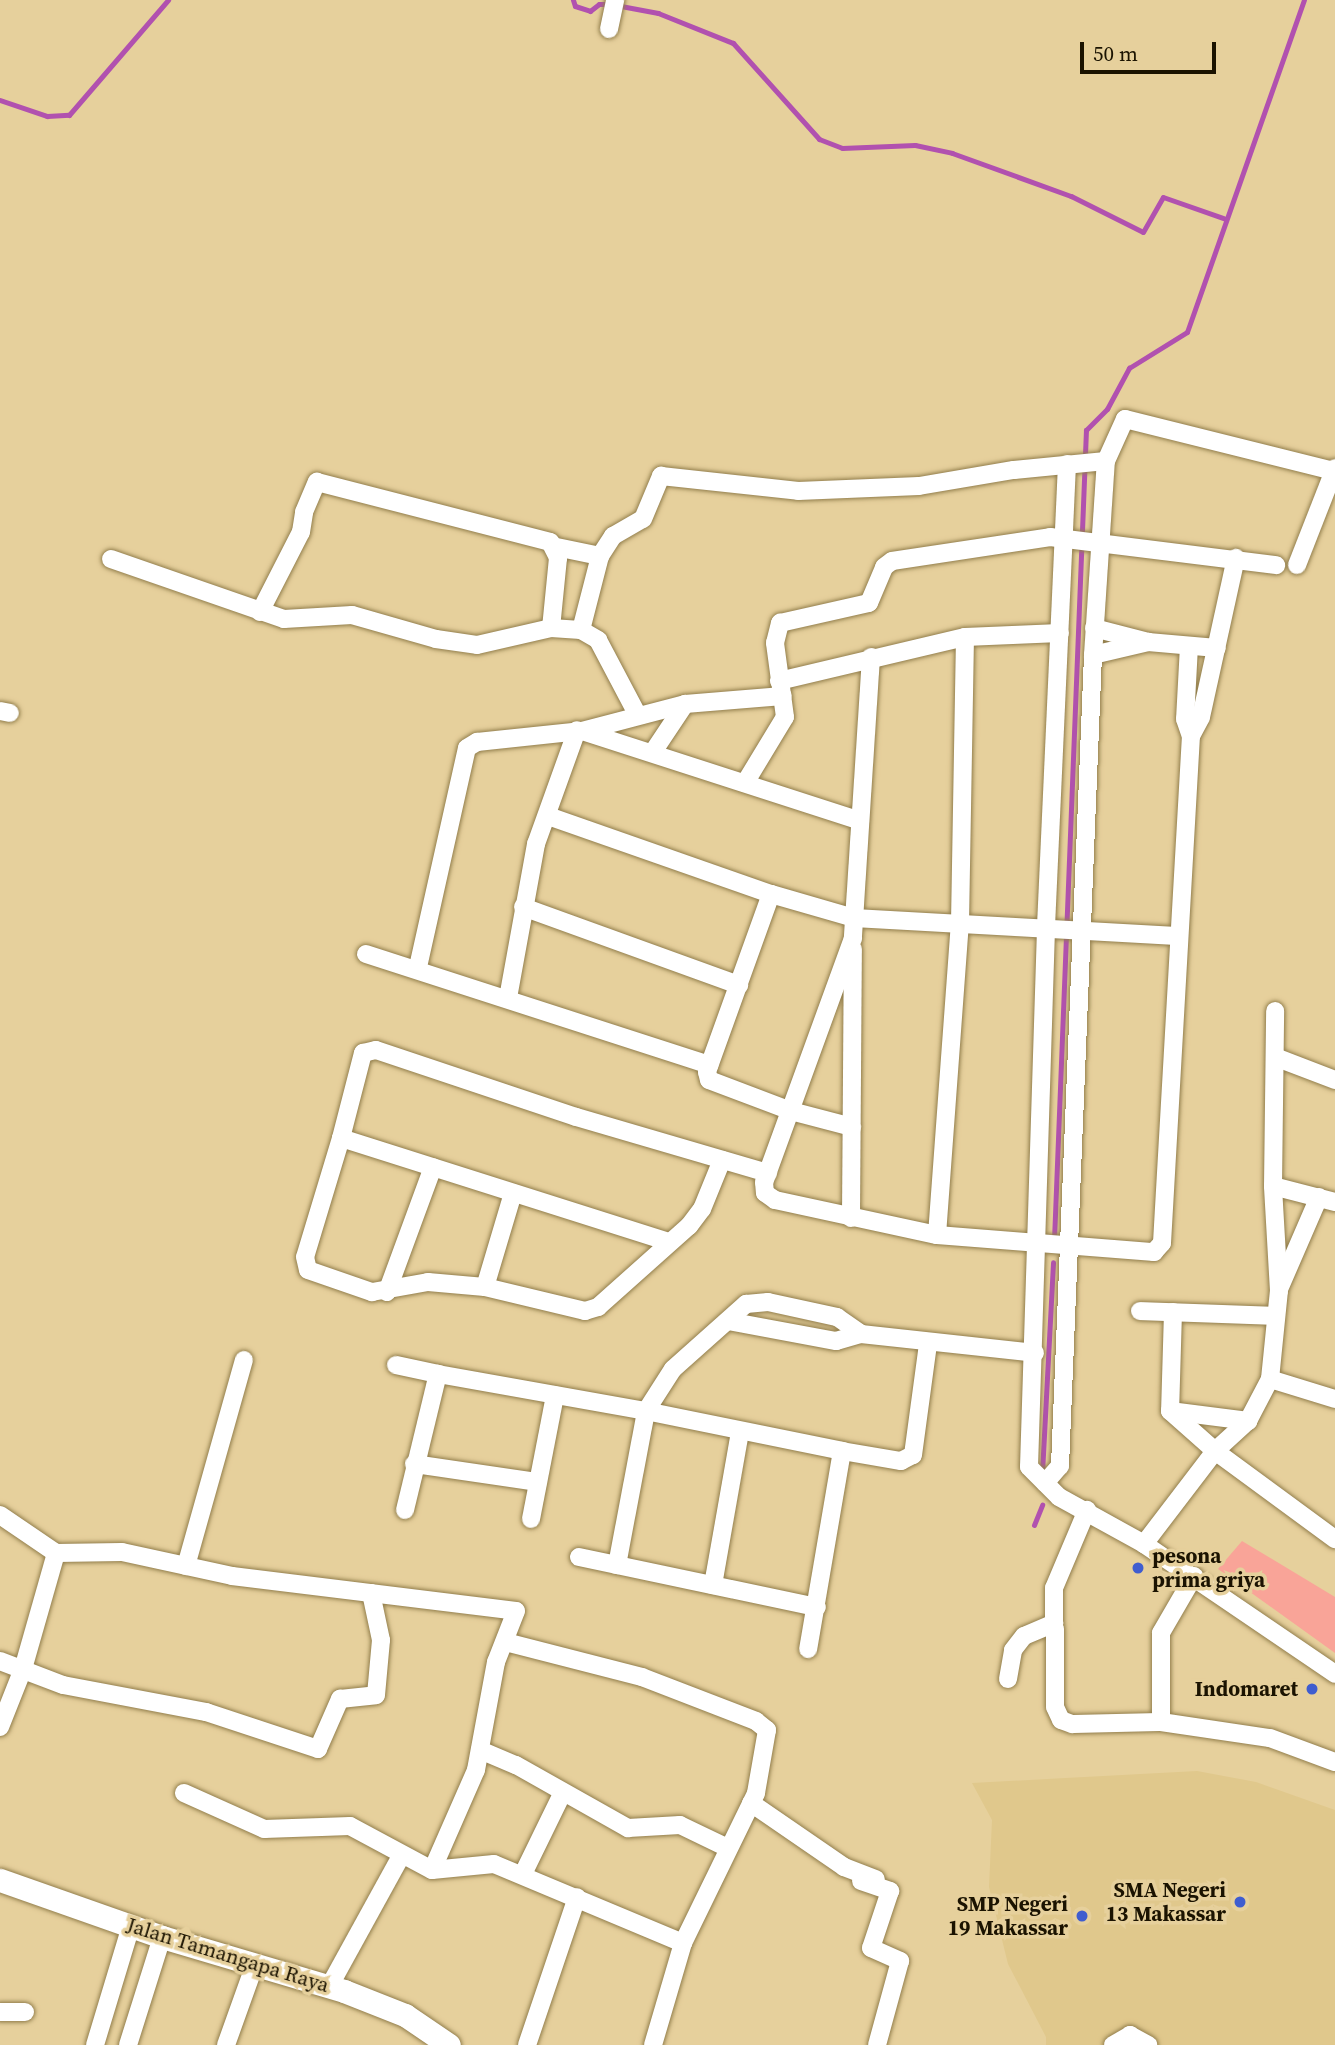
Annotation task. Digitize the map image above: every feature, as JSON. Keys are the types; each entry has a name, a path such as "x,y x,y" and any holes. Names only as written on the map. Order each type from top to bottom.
{"main road":[{"name":"Jalan Tamangapa Raya","path":"0,1880 162,1937 329,1987 405,2015 449,2045"}],"street":[{"path":"609,29 615,0"},
{"path":"1045,1483 1059,1466 1071,1246 1094,628 1106,461 1125,419 1334,469 1297,565"},
{"path":"581,631 600,556 613,536 643,519 661,476 798,491 919,486 1067,464 1106,461"},
{"path":"1067,464 1066,537 1046,929 1035,1353 1029,1467 1059,1497 1087,1510 1194,1576 1335,1674"},
{"path":"260,612 301,532 317,482 381,502 540,537 556,547 600,556"},
{"path":"745,783 782,723 775,643 780,623 869,603 888,563 1003,542 1066,537 1276,565"},
{"path":"551,628 556,547"},
{"path":"1191,736 1201,717 1236,558"},
{"path":"111,559 284,619 352,615 461,644 507,641 551,628 581,631 598,640 636,714"},
{"path":"1094,628 1148,642 1217,648"},
{"path":"418,967 467,748 485,740 579,731 636,714 781,689 871,657 965,637 1060,633"},
{"path":"937,1235 960,923 965,637"},
{"path":"1093,655 1148,642"},
{"path":"853,937 768,1173 763,1189 769,1197 851,1219 937,1235 1154,1252 1162,1243 1177,936 1191,736 1185,719 1189,646"},
{"path":"851,1219 853,937 871,657"},
{"path":"653,752 685,704"},
{"path":"579,731 653,752 860,821"},
{"path":"508,998 523,907 548,816 579,731"},
{"path":"548,816 771,894 854,918 1177,936"},
{"path":"771,894 710,1065 711,1084 791,1111 852,1127"},
{"path":"523,907 738,985"},
{"path":"366,954 418,967 710,1065"},
{"path":"1144,1544 1215,1451 1248,1420 1270,1379 1279,1292 1273,1186 1275,1011"},
{"path":"722,1160 702,1209 593,1310 485,1287 428,1282 387,1292 372,1292 304,1266 363,1054 372,1050 768,1173"},
{"path":"1275,1057 1335,1080"},
{"path":"341,1138 669,1242"},
{"path":"387,1292 433,1167"},
{"path":"1273,1186 1327,1199 1279,1292"},
{"path":"485,1287 513,1193"},
{"path":"617,1565 646,1411 673,1368 746,1304 768,1302 837,1317 861,1334"},
{"path":"1140,1311 1276,1316"},
{"path":"1173,1312 1170,1410 1215,1451 1335,1539"},
{"path":"728,1321 836,1341 861,1334 928,1344 1035,1353"},
{"path":"396,1365 901,1461 914,1455 928,1344"},
{"path":"186,1566 244,1360"},
{"path":"405,1510 414,1464 438,1374"},
{"path":"1270,1379 1335,1399"},
{"path":"531,1518 555,1395"},
{"path":"1170,1410 1248,1420"},
{"path":"713,1585 740,1432"},
{"path":"808,1649 842,1451"},
{"path":"414,1464 538,1482"},
{"path":"1008,1679 1013,1650 1024,1636 1055,1623 1055,1588 1087,1510"},
{"path":"0,1515 56,1553 105,1550 232,1576 512,1609 516,1615 496,1662 476,1770 432,1870"},
{"path":"0,1727 23,1669 56,1553"},
{"path":"579,1557 817,1607"},
{"path":"1161,1722 1160,1633 1194,1576"},
{"path":"0,1661 74,1688 206,1712 318,1749 340,1699 376,1695 381,1640 371,1594"},
{"path":"1055,1629 1055,1707 1061,1720 1072,1724 1161,1722 1270,1738 1335,1762"},
{"path":"506,1642 642,1677 763,1725 768,1744 751,1803 726,1847 683,1943 653,2045"},
{"path":"480,1750 628,1828 691,1827 726,1847"},
{"path":"523,1874 563,1792"},
{"path":"184,1793 264,1829 350,1826 401,1856 432,1870 490,1863 523,1874 683,1943"},
{"path":"751,1803 844,1867 890,1884"},
{"path":"329,1987 401,1856"},
{"path":"861,1881 890,1891 871,1948 900,1961 877,2045"},
{"path":"527,2045 577,1897"},
{"path":"95,2045 131,1926"},
{"path":"128,2045 162,1937"},
{"path":"226,2045 255,1964"},
{"path":"0,2012 25,2012"},
{"path":"104,2015 134,2023"},
{"path":"1113,2045 1130,2035 1148,2045"}],"shaded area":[{"path":"1242,1541 1335,1597 1335,1653 1218,1569"},
{"path":"1197,1771 1256,1782 1335,1810 1335,2045 1046,2045 1046,2037 1008,1964 989,1887 992,1820 972,1783"}],"waterway":[{"path":"0,100 47,116 69,115 168,0"},
{"path":"573,0 575,6 590,11 599,4 610,4 658,13 733,43 819,139 842,148 915,145 952,153 1071,196 1143,232 1163,197 1223,218"},
{"path":"1054,1240 1086,430 1107,409 1129,368 1187,332 1304,0"},
{"path":"1042,1473 1053,1262"},
{"path":"1034,1525 1042,1505"}],"place":[{"name":"pesona prima griya","path":"1138,1568"},
{"name":"Indomaret","path":"1312,1689"},
{"name":"SMA Negeri 13 Makassar","path":"1240,1902"},
{"name":"SMP Negeri 19 Makassar","path":"1082,1916"}]}
